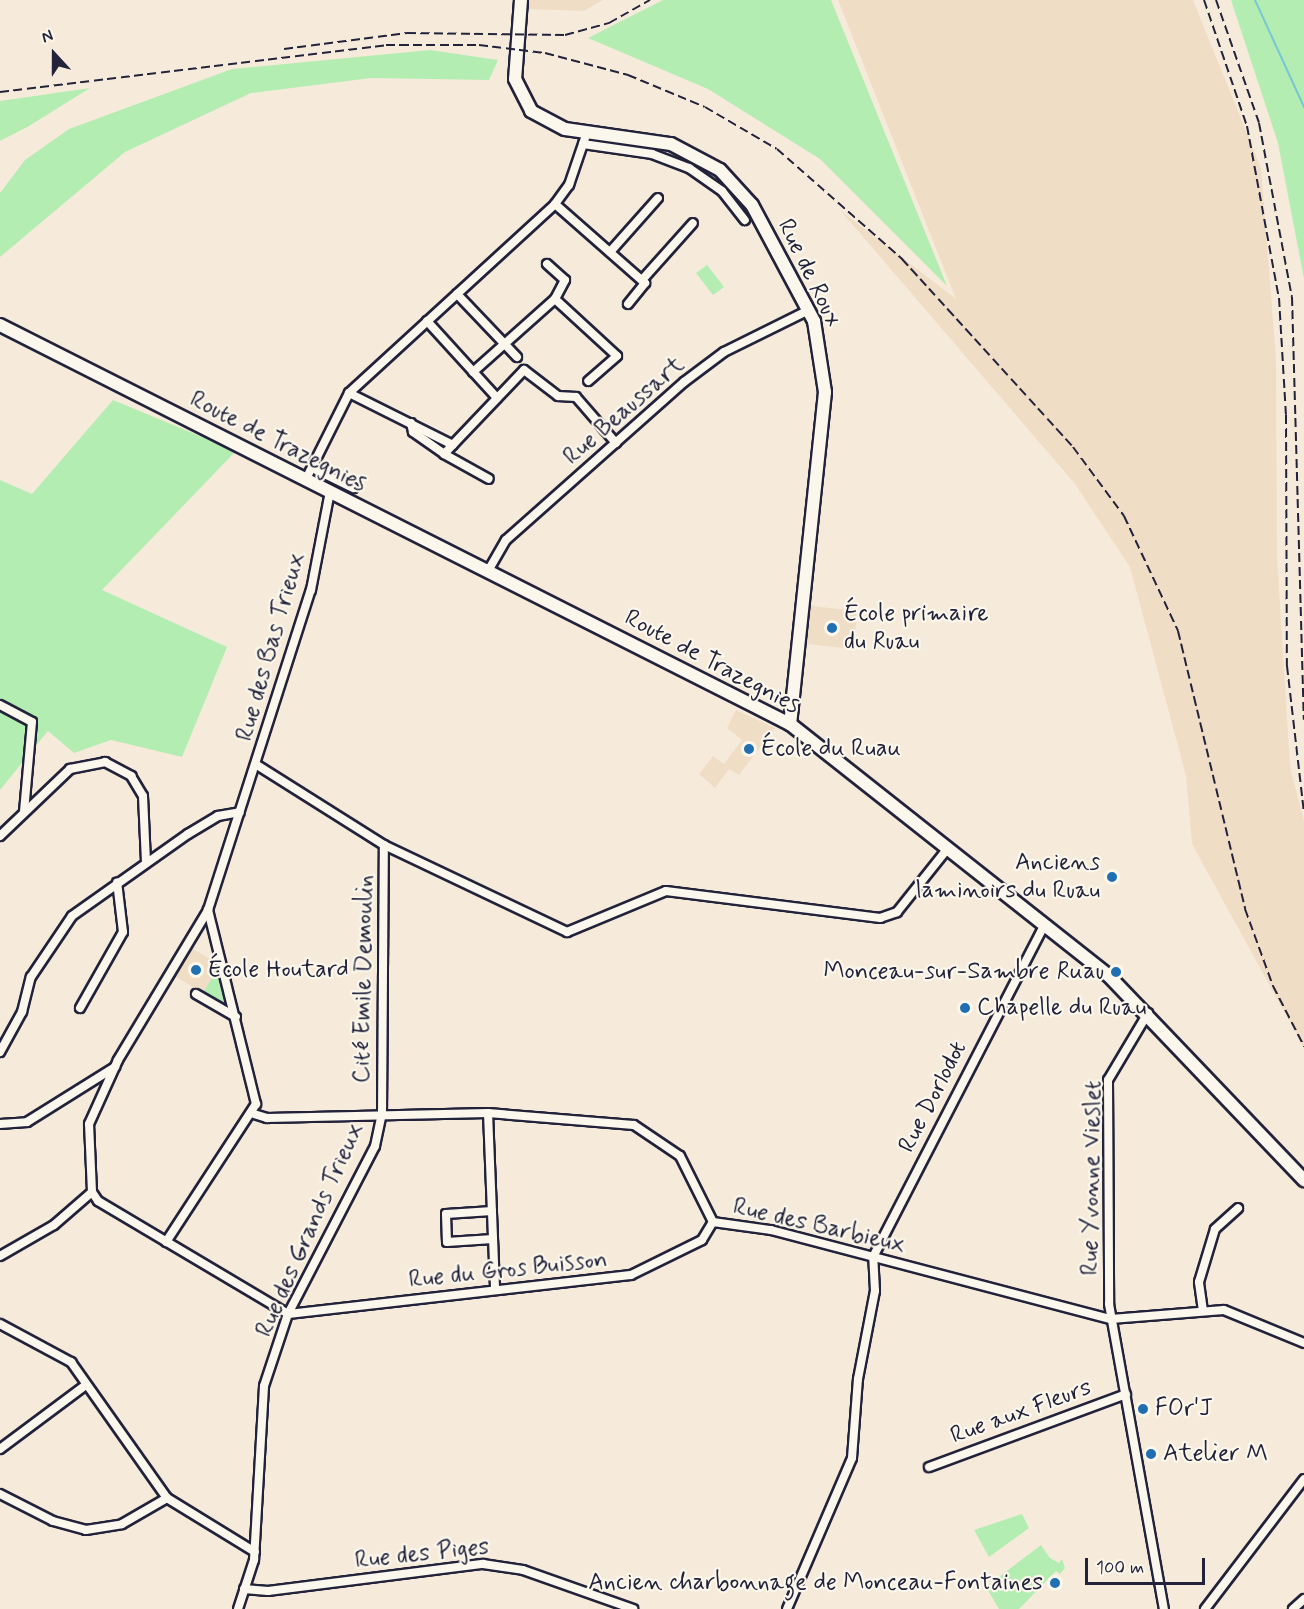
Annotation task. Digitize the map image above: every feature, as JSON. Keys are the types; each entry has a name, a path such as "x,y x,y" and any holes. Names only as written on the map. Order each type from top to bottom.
{"main road":[{"name":"Rue de Roux","path":"521,0 515,73 519,94 543,121 585,138 668,143 720,170 749,200 809,310 818,335 825,392 790,724"},
{"name":"Route de Trazegnies","path":"0,325 309,473 330,491 790,724 1045,924 1149,1013 1304,1180"}],"street":[{"path":"353,488 309,473 349,393 555,204 569,185 585,138"},
{"name":"Rue de Roux","path":"585,138 652,154 689,168 722,191 745,220"},
{"path":"610,252 658,198"},
{"path":"555,204 645,283 628,304"},
{"path":"642,280 693,223"},
{"path":"473,372 555,299 565,280 547,264"},
{"path":"457,294 517,357"},
{"path":"555,299 617,356 588,381"},
{"name":"Rue Beaussart","path":"488,571 506,540 616,442 724,352 809,310"},
{"path":"427,321 497,398"},
{"path":"444,454 524,370 558,396 576,397 616,442"},
{"path":"349,393 453,445"},
{"path":"411,423 413,432 444,454 489,479"},
{"name":"Rue des Bas Trieux","path":"92,1192 86,1137 115,1067 208,910 257,765 310,590 330,491"},
{"path":"0,705 32,722 24,811"},
{"path":"0,836 70,769 105,762 121,768 143,796 146,862"},
{"path":"257,765 384,845 567,932 666,891 880,918 897,912 948,848"},
{"path":"0,1052 11,1034 48,946 72,916 146,862 218,816 240,812"},
{"name":"Cité Emile Demoulin","path":"382,1114 384,845"},
{"path":"80,1008 123,932 117,882"},
{"path":"166,1242 254,1114 255,1094 208,910"},
{"name":"Rue Dorlodot","path":"873,1257 1045,924"},
{"path":"196,994 236,1017"},
{"name":"Rue Yvonne Vieslet","path":"1149,1013 1108,1080 1111,1318 1164,1609"},
{"path":"0,1031 11,1034"},
{"path":"0,1124 27,1122 115,1067"},
{"path":"488,1113 495,1290"},
{"name":"Rue des Barbieux","path":"254,1114 267,1118 488,1113 622,1123 652,1134 680,1156 713,1222 771,1230 1111,1318 1224,1310 1304,1344"},
{"name":"Rue des Grands Trieux","path":"238,1609 255,1552 264,1386 288,1314 375,1146 382,1114"},
{"path":"0,1256 54,1225 92,1192 166,1242 288,1314"},
{"path":"1203,1311 1199,1282 1215,1229 1238,1209"},
{"path":"492,1211 446,1214 447,1242 493,1239"},
{"name":"Rue du Gros Buisson","path":"288,1314 631,1275 702,1240 713,1222"},
{"path":"787,1609 852,1458 875,1291 873,1257"},
{"path":"0,1324 59,1354 86,1384 167,1498 255,1552"},
{"path":"0,1449 86,1384"},
{"name":"Rue aux Fleurs","path":"929,1467 1126,1394"},
{"path":"1205,1609 1304,1479"},
{"path":"0,1494 53,1521 86,1530 122,1524 167,1498"},
{"name":"Rue des Piges","path":"244,1589 268,1591 483,1564 523,1570 633,1609"},
{"path":"1293,1609 1304,1599"}],"shaded area":[{"path":"528,0 603,0 584,11 527,9"},
{"path":"838,0 1193,0 1261,168 1276,359 1277,557 1290,766 1304,821 1304,1048 1192,844 1186,776 1130,567 1075,484 840,210 956,299"},
{"name":"École primaire du Ruau","path":"811,606 857,611 854,649 807,644"},
{"name":"École du Ruau","path":"736,710 775,728 739,775 729,769 715,788 699,774 713,756 724,764 742,740 727,728"},
{"name":"École Houtard","path":"189,947 220,964 203,993 173,975"}],"green space":[{"path":"663,0 831,0 947,286 820,159 708,89 588,38"},
{"path":"1231,0 1304,0 1304,279 1278,143"},
{"path":"430,50 498,60 489,80 371,78 251,93 125,152 0,257 0,193 25,160 69,129 232,69"},
{"path":"90,88 29,126 0,141 0,101"},
{"path":"707,265 724,287 713,295 696,273"},
{"path":"113,400 236,451 102,590 227,647 182,757 111,740 74,753 48,731 0,790 0,480 32,494"},
{"path":"219,966 230,1010 203,993"},
{"path":"1022,1514 1029,1528 989,1557 974,1530"},
{"path":"1041,1545 1050,1558 1059,1563 1062,1559 1065,1568 1060,1574 1056,1571 1019,1609 999,1609 986,1587"}],"waterway":[{"path":"1255,0 1304,107"}],"railway":[{"path":"284,49 407,33 565,35 609,23 650,0"},
{"path":"1204,0 1247,126 1279,298 1286,415 1287,666 1304,813"},
{"path":"1216,0 1259,123 1292,297 1304,720"},
{"path":"0,92 386,45 479,45 545,53 628,75 705,107 777,149 902,259 1073,447 1124,516 1178,631 1245,909 1273,986 1304,1046"}],"place":[{"name":"École primaire du Ruau","path":"832,628"},
{"name":"École du Ruau","path":"749,749"},
{"name":"Anciens laminoirs du Ruau","path":"1112,877"},
{"name":"École Houtard","path":"196,970"},
{"name":"Monceau-sur-Sambre Ruau","path":"1116,972"},
{"name":"Chapelle du Ruau","path":"965,1008"},
{"name":"FOr'J","path":"1143,1409"},
{"name":"Atelier M","path":"1151,1454"},
{"name":"Ancien charbonnage de Monceau-Fontaines","path":"1055,1583"}]}
